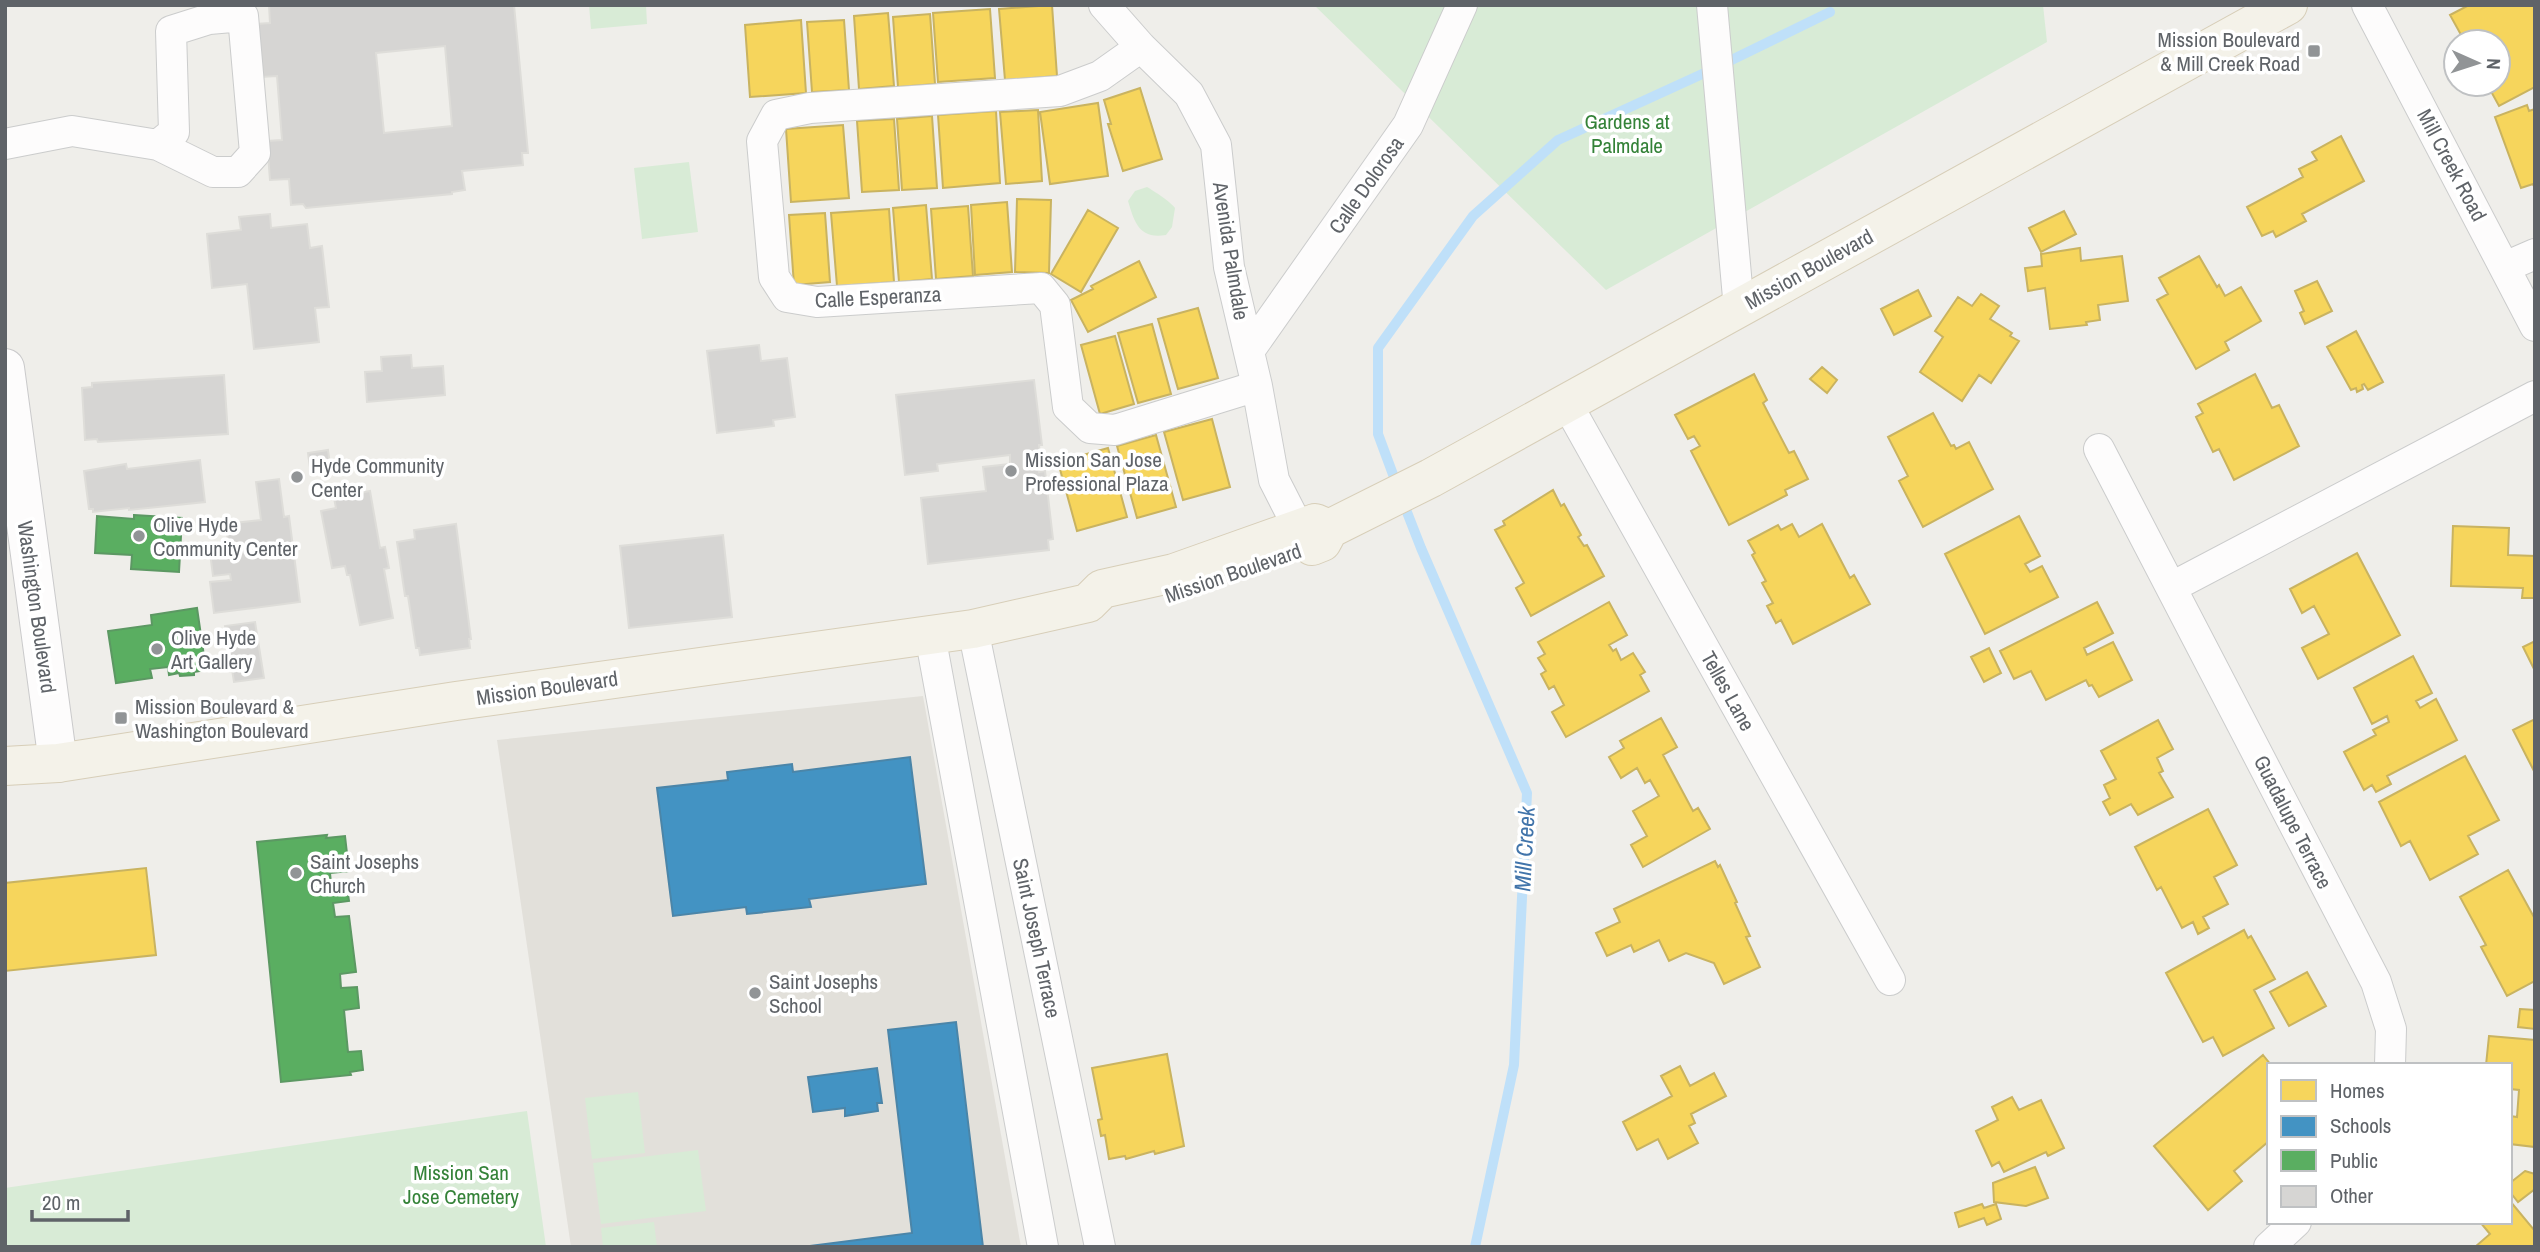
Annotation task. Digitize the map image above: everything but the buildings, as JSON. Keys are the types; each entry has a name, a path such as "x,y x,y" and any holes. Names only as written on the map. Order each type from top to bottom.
{"main road":[{"name":"Mission Boulevard","path":"5,766 58,763 456,701 973,629 1088,603 1106,609 1188,592 1251,571 1322,542 1314,529 1362,513 1431,478 2288,5"}],"street":[{"name":"Avenida Palmdale","path":"1104,5 1141,47 1189,93 1216,145 1229,267 1257,386 1274,480 1314,529"},
{"name":"Calle Dolorosa","path":"1249,351 1408,125 1462,5"},
{"path":"1712,5 1739,309"},
{"name":"Mill Creek Road","path":"2367,5 2535,326"},
{"path":"5,144 72,131 158,145 213,172 238,172 255,153 243,16 209,19 171,31 174,132 158,145"},
{"name":"Calle Esperanza","path":"1141,47 1100,76 1060,91 810,107 776,115 762,141 774,277 787,297 817,302 1041,288 1055,305 1068,407 1090,428 1115,430 1257,386"},
{"path":"2505,267 2535,254"},
{"name":"Washington Boulevard","path":"5,368 58,763"},
{"path":"2172,587 2535,396"},
{"name":"Telles Lane","path":"1566,402 1891,980"},
{"name":"Guadalupe Terrace","path":"2099,449 2376,982 2391,1029 2390,1063"},
{"name":"Saint Joseph Terrace","path":"973,629 1100,1247"},
{"path":"930,635 1043,1247"},
{"path":"2269,1247 2294,1224"}],"shaded area":[{"name":"Saint Josephs School","path":"923,696 1021,1247 571,1247 497,740"}],"green space":[{"path":"589,5 646,5 647,24 591,29"},
{"name":"Gardens at Palmdale","path":"1314,5 2043,5 2047,42 1606,290"},
{"path":"689,162 698,232 642,239 634,168"},
{"path":"1147,187 1175,208 1172,227 1166,235 1157,236 1144,232 1133,215 1128,201 1135,191"},
{"path":"638,1092 645,1153 592,1159 585,1098"},
{"name":"Mission San Jose Cemetery","path":"527,1111 546,1247 5,1247 5,1188"},
{"path":"698,1150 706,1211 601,1224 593,1163"},
{"path":"654,1222 657,1247 603,1247 601,1228"}],"waterway":[{"path":"1398,488 1378,434 1378,348 1473,216 1558,140 1830,12"},
{"name":"Mill Creek","path":"1403,502 1527,793 1514,1065 1475,1247"}],"place":[{"name":"Mission Boulevard & Mill Creek Road","path":"2314,51"},
{"name":"Mission San Jose Professional Plaza","path":"1011,471"},
{"name":"Hyde Community Center","path":"297,477"},
{"name":"Olive Hyde Community Center","path":"139,536"},
{"name":"Olive Hyde Art Gallery","path":"157,649"},
{"name":"Mission Boulevard & Washington Boulevard","path":"121,718"},
{"name":"Saint Josephs Church","path":"296,873"},
{"name":"Saint Josephs School","path":"755,993"}]}
